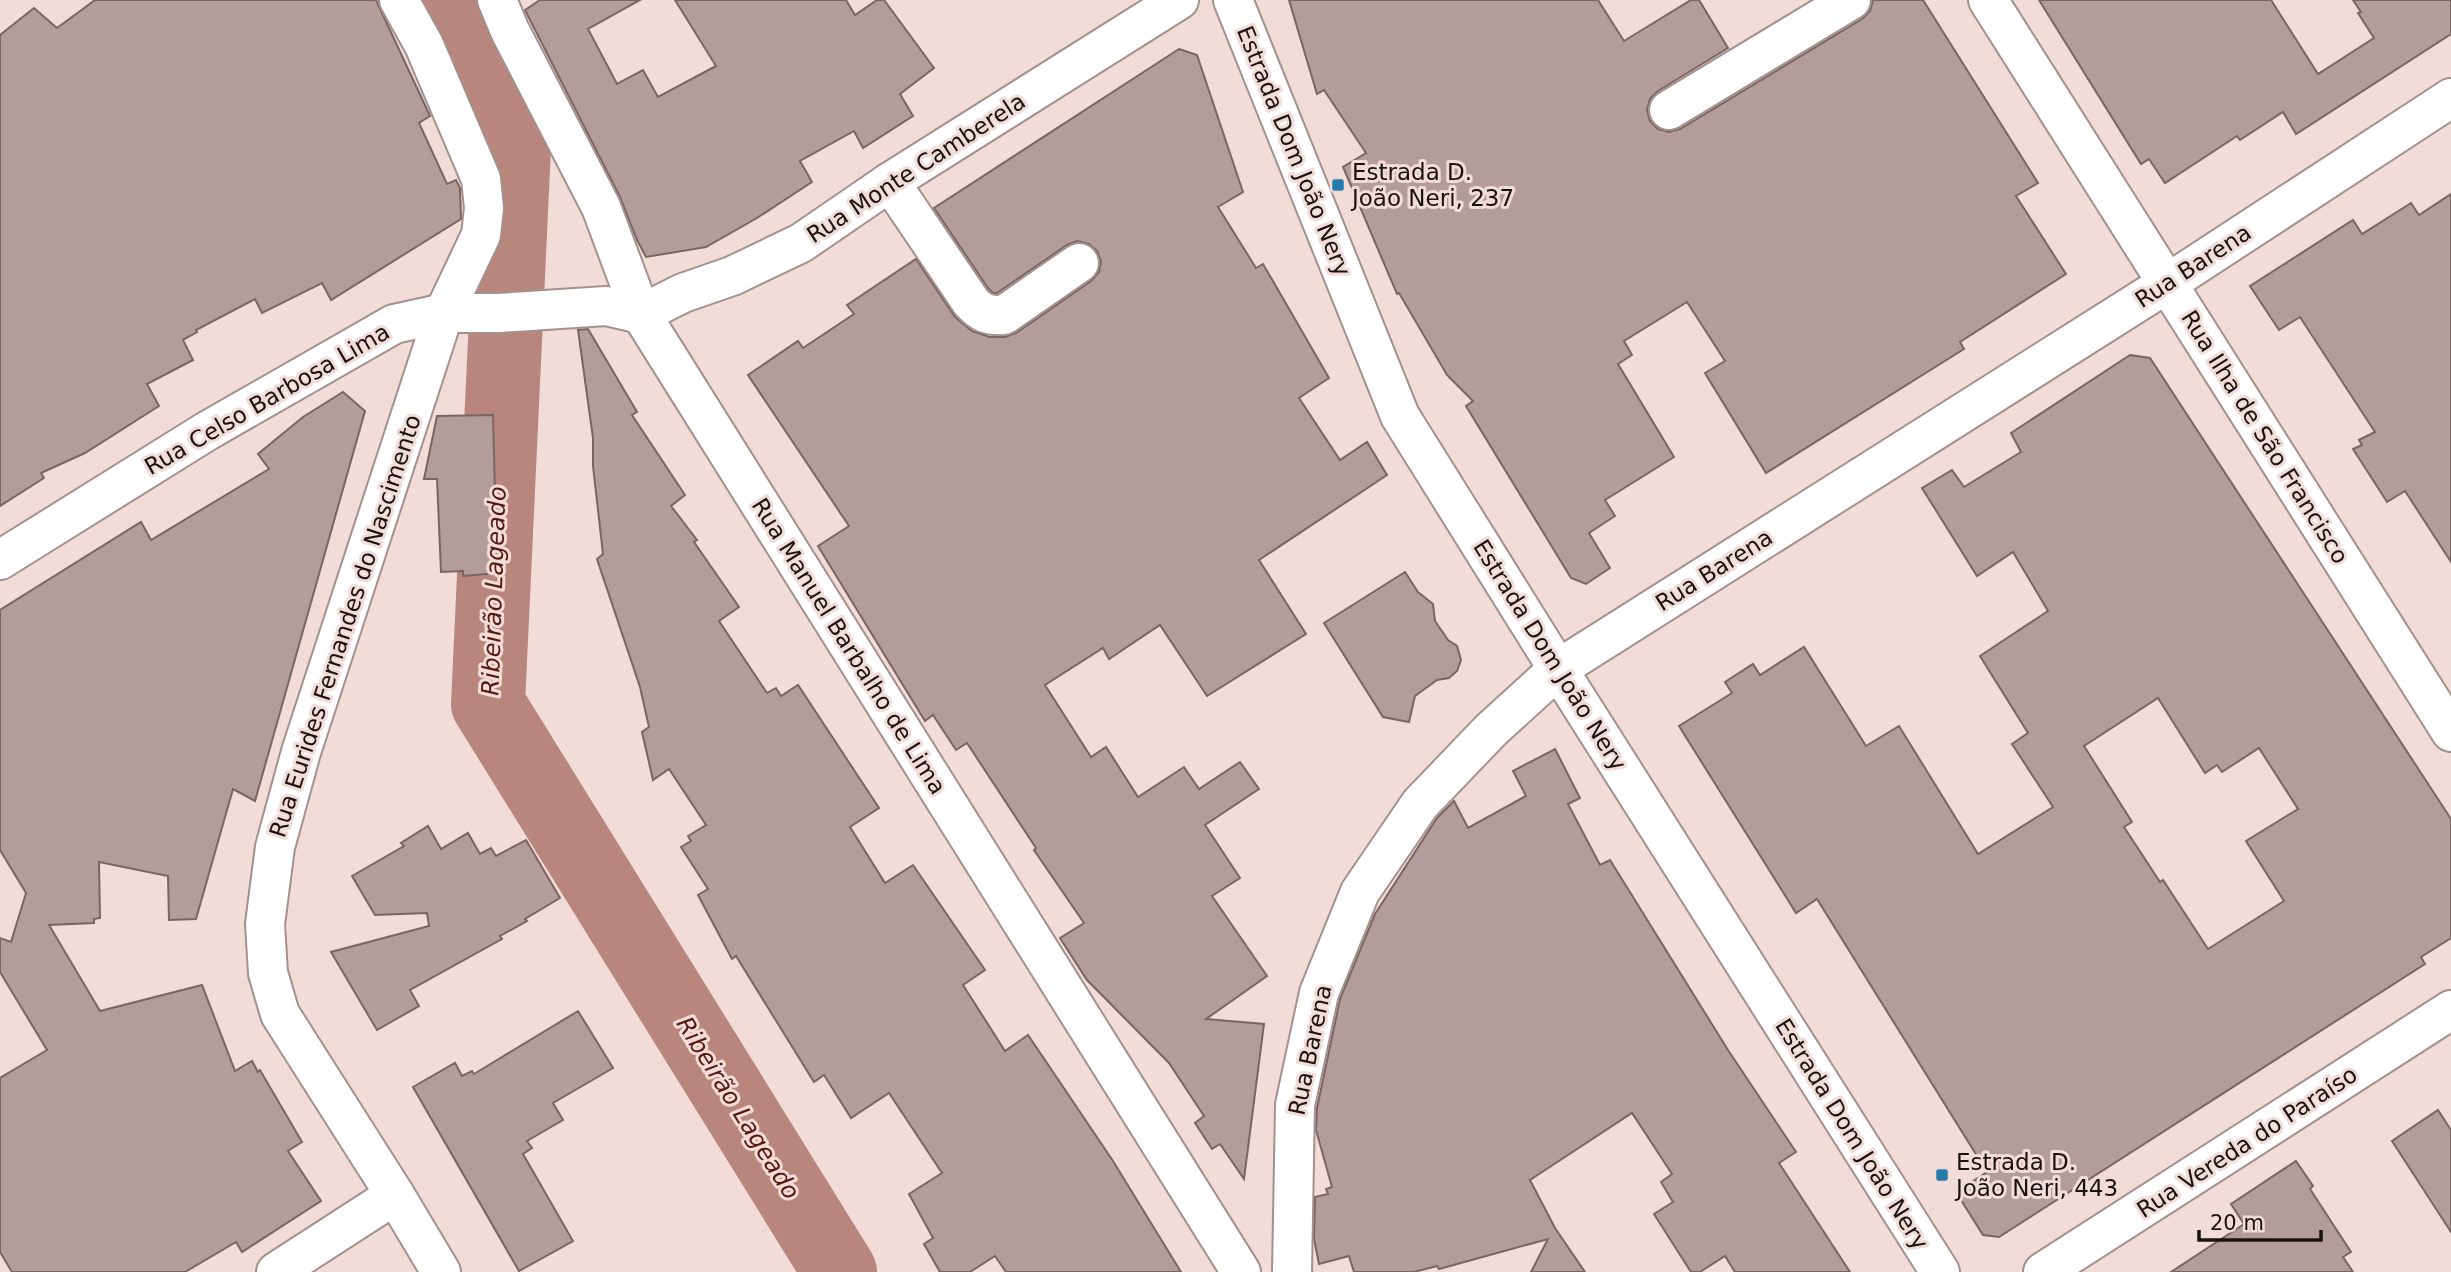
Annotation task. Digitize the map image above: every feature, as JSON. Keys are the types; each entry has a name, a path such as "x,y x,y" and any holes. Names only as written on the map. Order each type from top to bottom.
{"street":[{"name":"Rua Eurides Fernandes do Nascimento","path":"399,0 424,45 481,179 484,208 481,235 443,313 301,752 275,847 265,924 268,973 280,1014 441,1272"},
{"name":"Rua Manuel Barbalho de Lima","path":"497,0 509,31 601,207 624,310 1241,1272"},
{"name":"Rua Monte Camberela","path":"624,310 733,276 801,243 890,182 1179,0"},
{"name":"Estrada Dom João Nery","path":"1233,0 1400,416 1940,1272"},
{"path":"1670,110 1851,0"},
{"name":"Rua Ilha de São Francisco","path":"1988,0 2451,732"},
{"name":"Rua Barena","path":"1292,1272 1295,1105 1318,993 1360,892 1420,804 1491,730 1558,669 2168,283 2451,98"},
{"path":"890,182 980,312 991,316 1004,315 1079,263"},
{"name":"Rua Celso Barbosa Lima","path":"0,560 207,431 394,324 443,313 624,310"},
{"name":"Rua Vereda do Paraíso","path":"2043,1272 2451,1010"},
{"path":"276,1272 395,1195"}],"building":[{"path":"95,0 376,0 430,116 419,123 447,184 456,180 460,188 461,219 331,300 322,283 262,313 255,299 196,330 197,332 183,340 193,360 147,384 159,406 85,453 41,473 44,478 0,506 0,35 34,8 57,28"},
{"path":"540,0 640,0 588,29 617,84 643,70 658,97 716,66 675,0 846,0 855,15 877,0 884,0 934,68 900,94 913,116 863,148 854,131 800,161 812,182 706,247 646,257 620,197 525,10"},
{"path":"1289,0 1598,0 1624,41 1691,0 1699,0 1728,48 1658,91 1650,99 1647,110 1650,121 1658,129 1669,132 1680,129 1862,19 1870,11 1873,0 1923,0 2038,183 2016,196 2066,274 1960,342 1964,349 1766,473 1705,373 1725,361 1687,302 1624,341 1632,355 1618,364 1674,457 1605,500 1615,516 1589,533 1610,568 1586,584 1571,578 1466,406 1473,401 1447,375 1399,293 1397,294 1343,167 1366,153 1324,90 1317,94"},
{"path":"2039,0 2271,0 2318,74 2374,38 2353,0 2451,0 2451,34 2296,134 2283,112 2240,140 2237,136 2165,183 2149,159 2141,164"},
{"path":"1179,49 1197,55 1243,192 1218,207 1256,268 1263,264 1329,378 1299,398 1340,460 1367,442 1387,475 1259,560 1306,634 1207,696 1160,625 1109,659 1103,648 1045,685 1091,757 1106,747 1138,797 1184,767 1199,789 1240,762 1259,789 1205,825 1240,878 1212,896 1267,976 1206,1019 1264,1024 1244,1179 1220,1144 1212,1149 1195,1123 1204,1116 1169,1063 1087,980 1060,938 1084,923 1034,850 1036,848 967,743 956,750 933,715 925,721 818,546 849,526 748,375 798,341 803,348 854,314 847,305 916,259 955,317 972,331 990,337 1005,337 1016,333 1091,281 1099,272 1101,261 1097,251 1089,244 1077,241 997,293 993,293 934,208"},
{"path":"2451,194 2451,562 2405,491 2387,502 2353,449 2362,445 2359,440 2375,432 2300,317 2279,330 2250,286 2353,220 2362,234 2411,203 2419,215"},
{"path":"588,329 637,412 632,415 685,495 671,506 697,540 694,542 739,607 719,621 767,693 776,688 781,696 798,685 879,808 850,827 885,883 913,865 985,970 963,985 1005,1051 1028,1035 1113,1161 1181,1272 1006,1272 995,1256 970,1272 940,1272 924,1244 933,1238 909,1194 942,1173 889,1093 851,1118 824,1075 814,1082 736,956 732,959 698,895 708,889 681,847 691,841 688,836 706,825 669,769 653,780 642,732 649,727 640,687 597,559 603,554 593,466 593,438 578,330"},
{"path":"2130,355 2150,358 2451,819 2451,938 2421,957 2425,964 1999,1237 1983,1235 1956,1192 1987,1172 1817,899 1796,913 1679,726 1732,693 1725,682 1753,664 1760,675 1804,647 1866,746 1899,726 1978,854 2053,807 2012,744 2028,733 1980,656 2048,611 2013,552 1977,576 1922,488 1952,470 1964,487 2021,452 2011,433","holes":["2158,698 2205,773 2217,765 2222,772 2259,748 2298,809 2246,841 2284,901 2208,949 2124,827 2132,822 2084,746"]},
{"path":"343,392 365,411 255,801 233,789 196,919 169,920 168,876 99,862 100,918 94,919 94,923 49,925 100,1011 202,985 235,1071 252,1061 258,1072 260,1070 302,1142 288,1151 321,1201 242,1252 236,1242 185,1272 12,1272 0,1252 0,1078 47,1050 0,972 0,938 11,942 26,893 0,850 0,610 141,522 151,540 269,469 258,454 303,417"},
{"path":"493,415 497,573 463,576 463,571 441,572 437,479 424,479 437,416"},
{"path":"1405,572 1418,592 1433,604 1435,621 1448,640 1457,646 1461,660 1457,671 1449,678 1437,680 1415,696 1409,722 1383,717 1324,623"},
{"path":"1555,749 1580,798 1568,804 1600,865 1610,860 1728,1050 1796,1152 1779,1163 1850,1272 1735,1272 1725,1256 1700,1272 1691,1272 1654,1214 1673,1202 1661,1182 1672,1174 1632,1113 1530,1180 1555,1228 1585,1272 1531,1272 1548,1239 1439,1269 1437,1266 1414,1272 1354,1272 1349,1256 1319,1264 1314,1239 1315,1197 1328,1194 1326,1189 1332,1187 1316,1130 1317,1108 1340,999 1375,914 1437,818 1454,801 1468,828 1526,796 1513,771"},
{"path":"428,826 441,849 468,833 480,854 491,848 496,856 526,840 560,898 500,936 502,939 410,990 419,1006 377,1030 331,952 429,926 427,913 375,915 352,876 404,846 401,843"},
{"path":"578,1011 613,1068 553,1103 563,1120 527,1141 532,1148 523,1154 573,1241 519,1271 413,1087 455,1063 462,1076 472,1071 474,1074"},
{"path":"2438,1110 2451,1130 2451,1232 2392,1141"},
{"path":"2296,1161 2313,1186 2310,1189 2351,1252 2343,1257 2353,1272 2171,1272 2244,1224 2231,1204"}],"waterway":[{"name":"Ribeirão Lageado","path":"440,0 515,126 488,704 840,1272"}],"place":[{"name":"Estrada D. João Neri, 237","path":"1338,185"},
{"name":"Estrada D. João Neri, 443","path":"1942,1175"}]}
